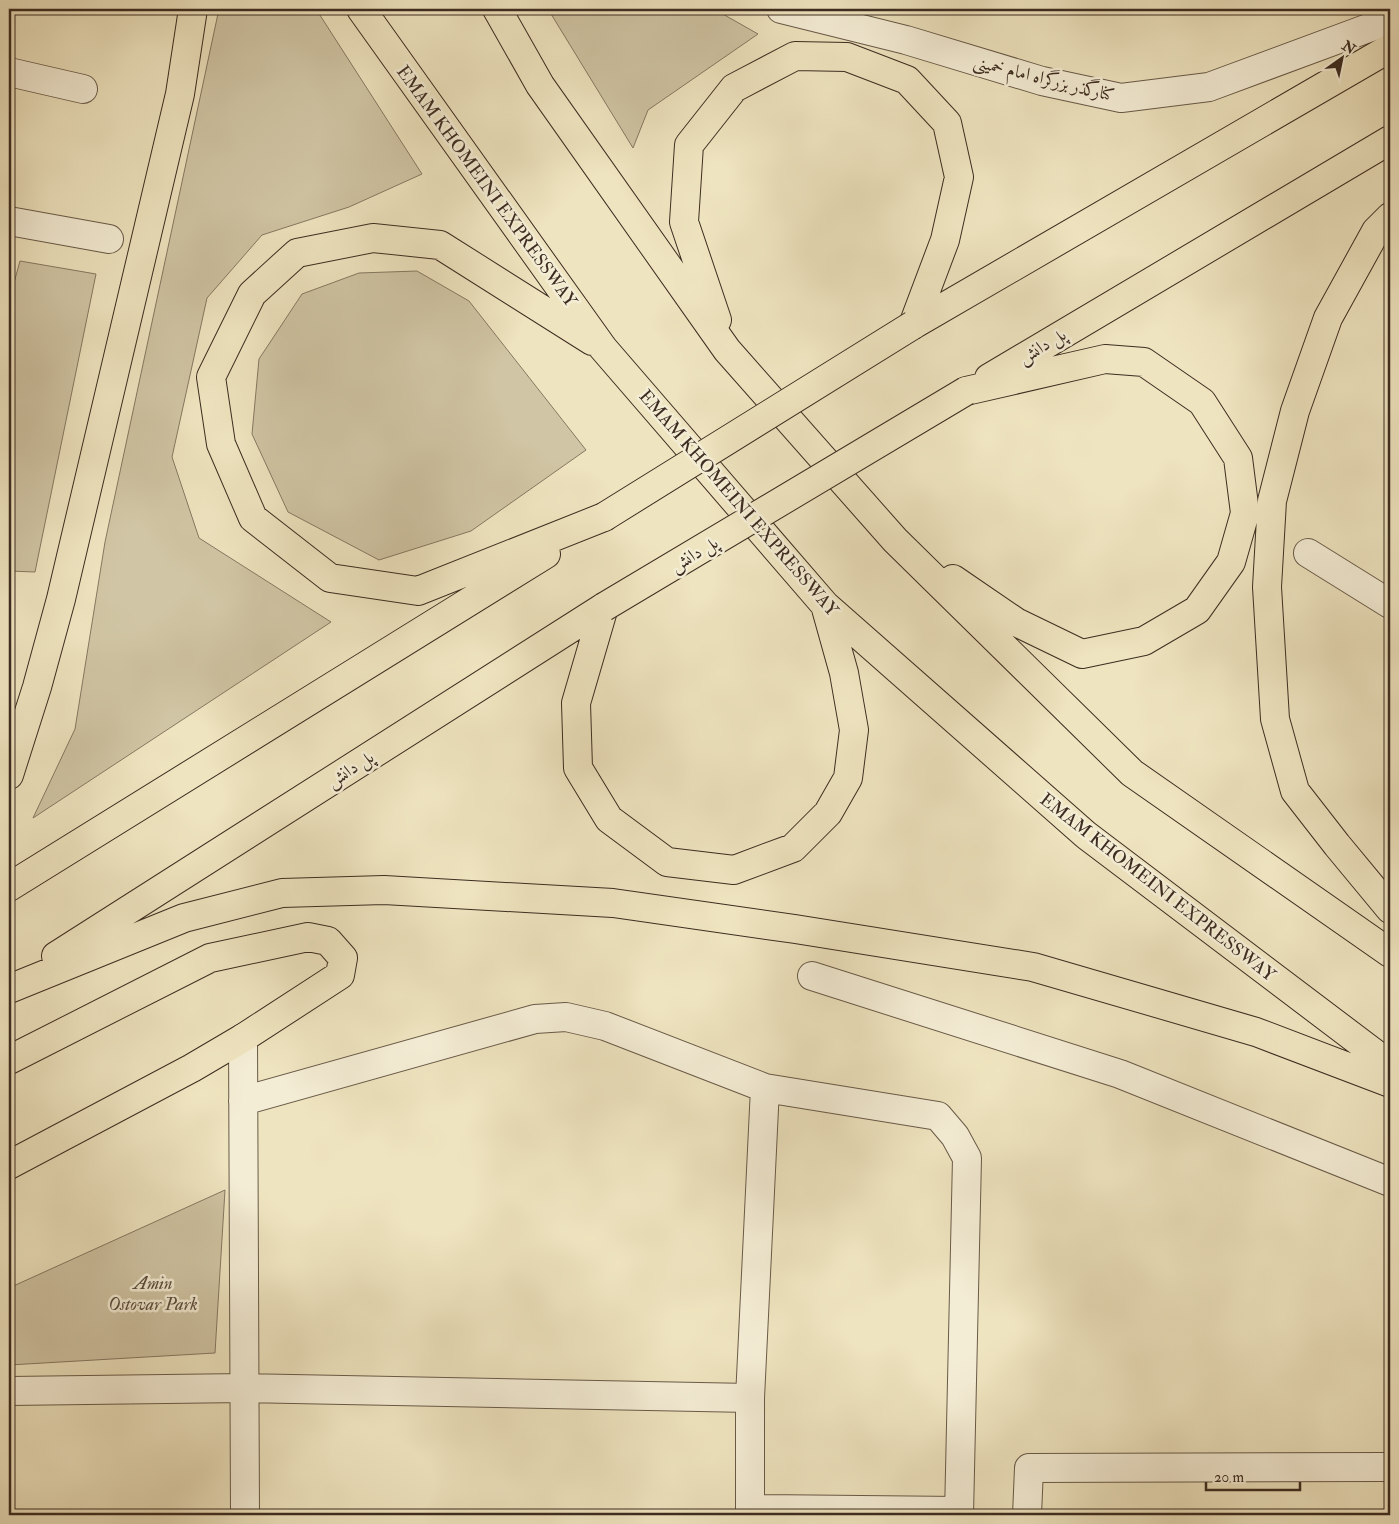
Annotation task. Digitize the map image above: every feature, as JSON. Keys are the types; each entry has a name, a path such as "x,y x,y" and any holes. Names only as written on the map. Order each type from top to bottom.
{"highway":[{"path":"9,775 37,687 61,600 180,94 193,9"},
{"name":"EMAM KHOMEINI EXPRESSWAY","path":"361,9 603,348 825,605 1086,835 1390,1065"},
{"path":"497,9 540,85 727,350 895,540 1132,773 1390,953"},
{"path":"9,887 913,325 1390,48"},
{"path":"727,350 684,222 689,145 734,88 795,56 847,57 907,80 947,124 959,177 945,240 913,325"},
{"name":"پل دانش","path":"9,988 604,607 1390,140"},
{"path":"1390,217 1376,231 1328,318 1294,411 1272,501 1267,587 1275,719 1295,791 1390,909"},
{"path":"603,348 440,245 373,238 297,253 252,294 211,377 221,444 253,518 330,578 418,590 604,517"},
{"path":"895,540 1016,622 1082,654 1144,641 1197,610 1231,562 1245,513 1238,458 1202,402 1144,362 1105,359 966,391"},
{"path":"604,607 576,703 578,768 609,819 667,862 734,870 793,848 828,813 848,778 854,730 844,673 825,605"},
{"path":"9,988 184,918 282,893 384,890 613,903 795,929 1033,967 1256,1032 1390,1083"},
{"path":"9,1060 210,958 308,937 328,941 343,958 340,975 243,1038 192,1068 9,1165"}],"street":[{"name":"کنارگذر بزرگراه امام خمینی","path":"781,9 906,40 1042,81 1121,98 1209,87 1390,20"},
{"path":"9,72 83,89"},
{"path":"9,221 109,239"},
{"path":"1308,553 1390,604"},
{"path":"812,976 1120,1074 1390,1182"},
{"path":"244,1101 534,1019 566,1017 604,1026 765,1088 938,1116 954,1136 967,1158 959,1513 750,1512 750,1398 765,1088"},
{"path":"243,1038 245,1515"},
{"path":"9,1390 244,1388 750,1398"},
{"path":"1027,1515 1029,1468 1390,1467"}],"green space":[{"path":"219,9 316,9 422,174 349,207 262,235 207,298 172,457 199,538 331,622 33,818 75,729 105,542"},
{"path":"548,9 714,9 758,34 648,110 633,148"},
{"path":"20,261 96,274 35,572 9,571 9,301"},
{"path":"417,271 469,301 586,450 471,531 379,560 288,512 252,434 259,359 302,294 359,273"},
{"name":"Amin Ostovar Park","path":"225,1190 215,1353 9,1365 9,1288"}]}
